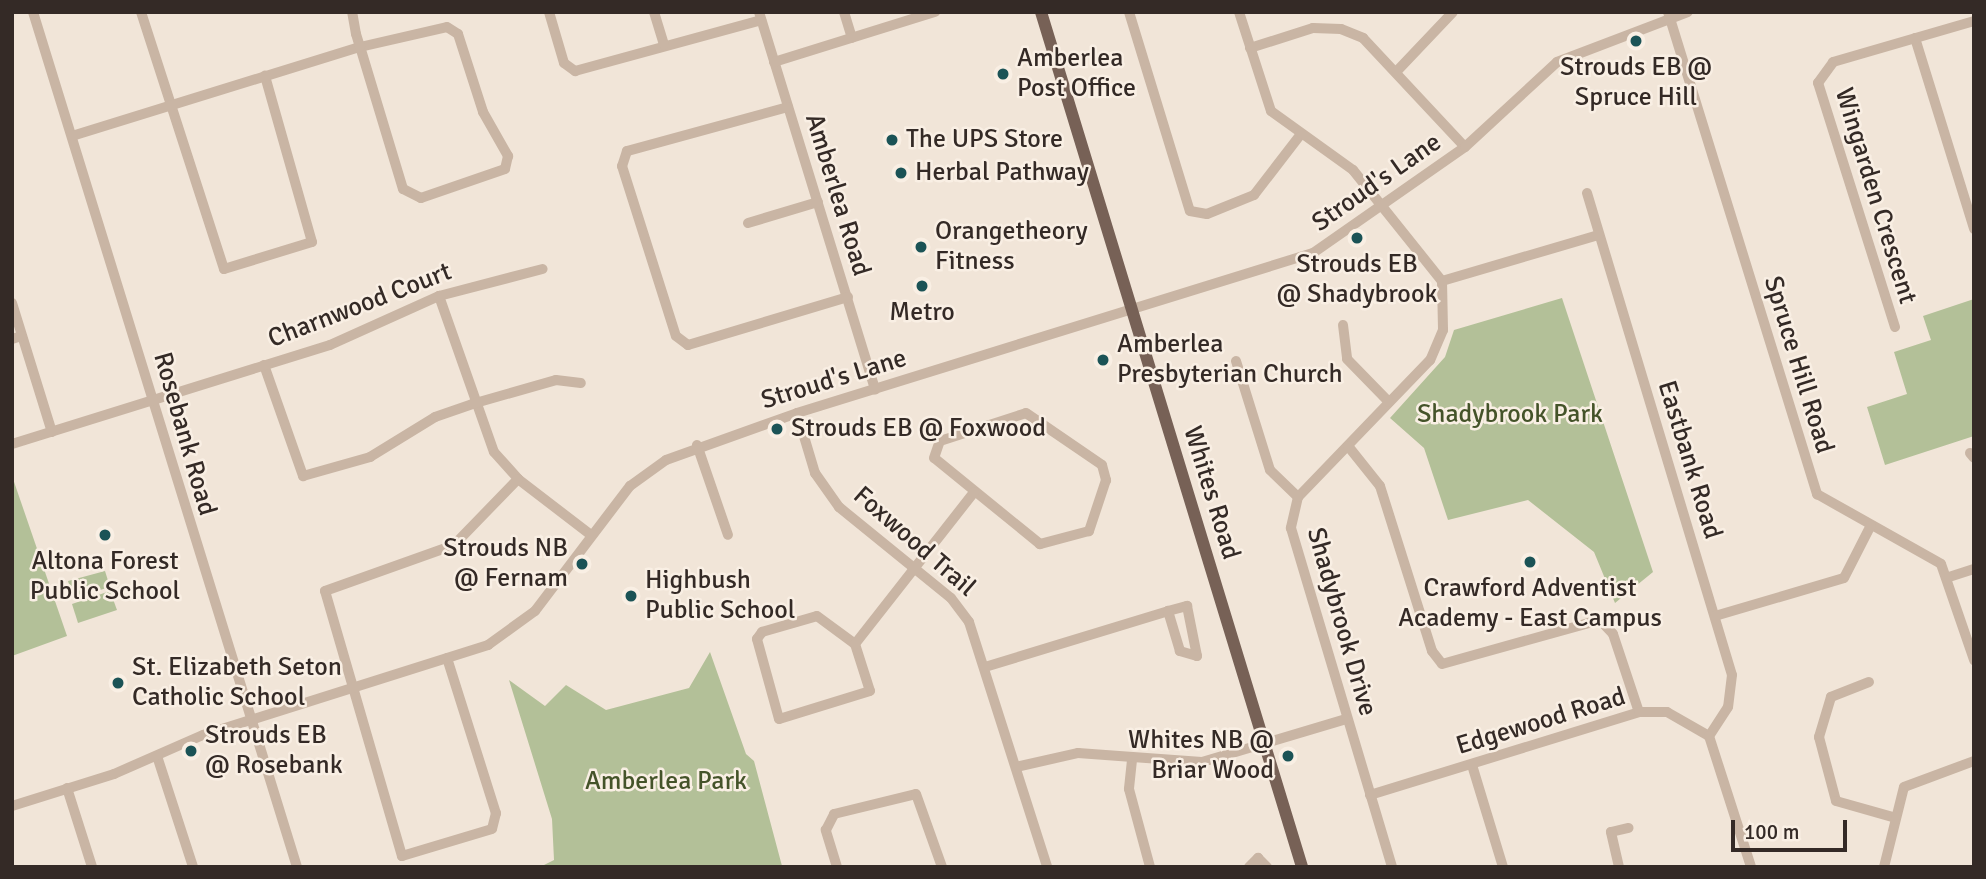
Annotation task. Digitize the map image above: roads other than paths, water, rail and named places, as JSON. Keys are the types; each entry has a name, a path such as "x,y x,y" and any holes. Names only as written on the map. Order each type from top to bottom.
{"main road":[{"name":"Whites Road","path":"1041,12 1302,867"}],"street":[{"name":"Rosebank Road","path":"33,12 249,720 297,867"},
{"path":"141,12 217,260 231,270 313,242 265,76"},
{"path":"72,136 360,47 447,27 458,34 483,112 508,156 505,169 412,197 403,189 360,47 352,12"},
{"path":"549,12 564,63 575,71 760,16"},
{"path":"654,12 664,46"},
{"path":"844,12 852,38"},
{"path":"1129,12 1190,211 1208,214 1254,195 1301,134"},
{"path":"1239,12 1271,111 1353,170 1387,205 1442,281 1598,235"},
{"path":"1397,71 1453,12"},
{"name":"Stroud's Lane","path":"12,806 157,756 249,720 350,690 512,632 631,486 697,445 1313,253 1387,205 1465,147 1557,62 1669,16 1688,12"},
{"path":"775,62 929,13"},
{"name":"Amberlea Road","path":"760,16 876,390"},
{"name":"Spruce Hill Road","path":"1669,16 1817,494 1871,526 1933,555 1949,577 1974,660"},
{"name":"Wingarden Crescent","path":"1895,327 1818,83 1833,62 1974,21"},
{"path":"1250,48 1313,28 1341,29 1363,38 1397,71 1465,147"},
{"path":"1915,38 1974,229"},
{"path":"788,107 627,151 622,166 676,336 688,345 848,298"},
{"name":"Eastbank Road","path":"1587,193 1732,675 1728,707 1709,736"},
{"path":"748,223 818,202"},
{"name":"Charnwood Court","path":"12,444 330,345 439,296 543,269"},
{"name":"Shadybrook Drive","path":"1392,867 1293,542 1298,497 1430,360 1443,330 1442,281"},
{"path":"439,296 472,404 494,452 518,479 591,535"},
{"path":"12,303 17,337 52,432"},
{"path":"1343,325 1347,359 1389,402"},
{"path":"1236,361 1270,470 1298,497"},
{"path":"264,365 303,476 370,457 435,417 472,404 556,380 581,383"},
{"name":"Foxwood Trail","path":"797,413 815,473 839,507 961,609 985,667 1047,867"},
{"path":"1026,413 1105,472 1089,531 1048,545 974,492 934,458 935,447 953,434 1026,413"},
{"path":"697,445 728,535"},
{"path":"1348,446 1380,486 1432,651 1442,664 1600,620 1613,634 1639,712"},
{"path":"447,657 496,813 492,829 402,856 350,690 325,592 454,545 518,479"},
{"path":"855,644 974,492"},
{"path":"1715,617 1844,578 1871,526"},
{"path":"1949,577 1974,569"},
{"path":"985,667 1168,611 1187,606 1197,656 1180,651 1168,611"},
{"path":"817,616 855,644 870,691 779,719 755,646 762,632 817,616"},
{"path":"1869,682 1831,697 1819,737 1836,801 1896,818"},
{"name":"Edgewood Road","path":"1370,795 1639,712 1682,716 1709,736"},
{"path":"1016,767 1058,755 1202,762 1346,719"},
{"path":"1709,736 1747,866"},
{"path":"157,756 193,867"},
{"path":"1132,760 1129,789 1150,867"},
{"path":"1884,867 1896,818 1911,781 1974,761"},
{"path":"1472,765 1503,867"},
{"path":"67,788 92,867"},
{"path":"838,867 826,830 834,814 916,794 942,867"},
{"path":"1619,867 1611,832 1629,828"},
{"path":"1249,867 1258,858 1267,867"}],"place":[{"name":"Strouds EB @ Spruce Hill","path":"1636,41"},
{"name":"Amberlea Post Office","path":"1003,74"},
{"name":"The UPS Store","path":"892,140"},
{"name":"Herbal Pathway","path":"901,173"},
{"name":"Strouds EB @ Shadybrook","path":"1357,238"},
{"name":"Orangetheory Fitness","path":"921,247"},
{"name":"Metro","path":"922,286"},
{"name":"Amberlea Presbyterian Church","path":"1103,360"},
{"name":"Strouds EB @ Foxwood","path":"777,429"},
{"name":"Altona Forest Public School","path":"105,535"},
{"name":"Crawford Adventist Academy - East Campus","path":"1530,562"},
{"name":"Strouds NB @ Fernam","path":"582,564"},
{"name":"Highbush Public School","path":"631,596"},
{"name":"St. Elizabeth Seton Catholic School","path":"118,683"},
{"name":"Strouds EB @ Rosebank","path":"191,751"},
{"name":"Whites NB @ Briar Wood","path":"1288,756"}],"park label":[{"name":"Shadybrook Park","path":"1510,415"},
{"name":"Amberlea Park","path":"666,782"}]}
